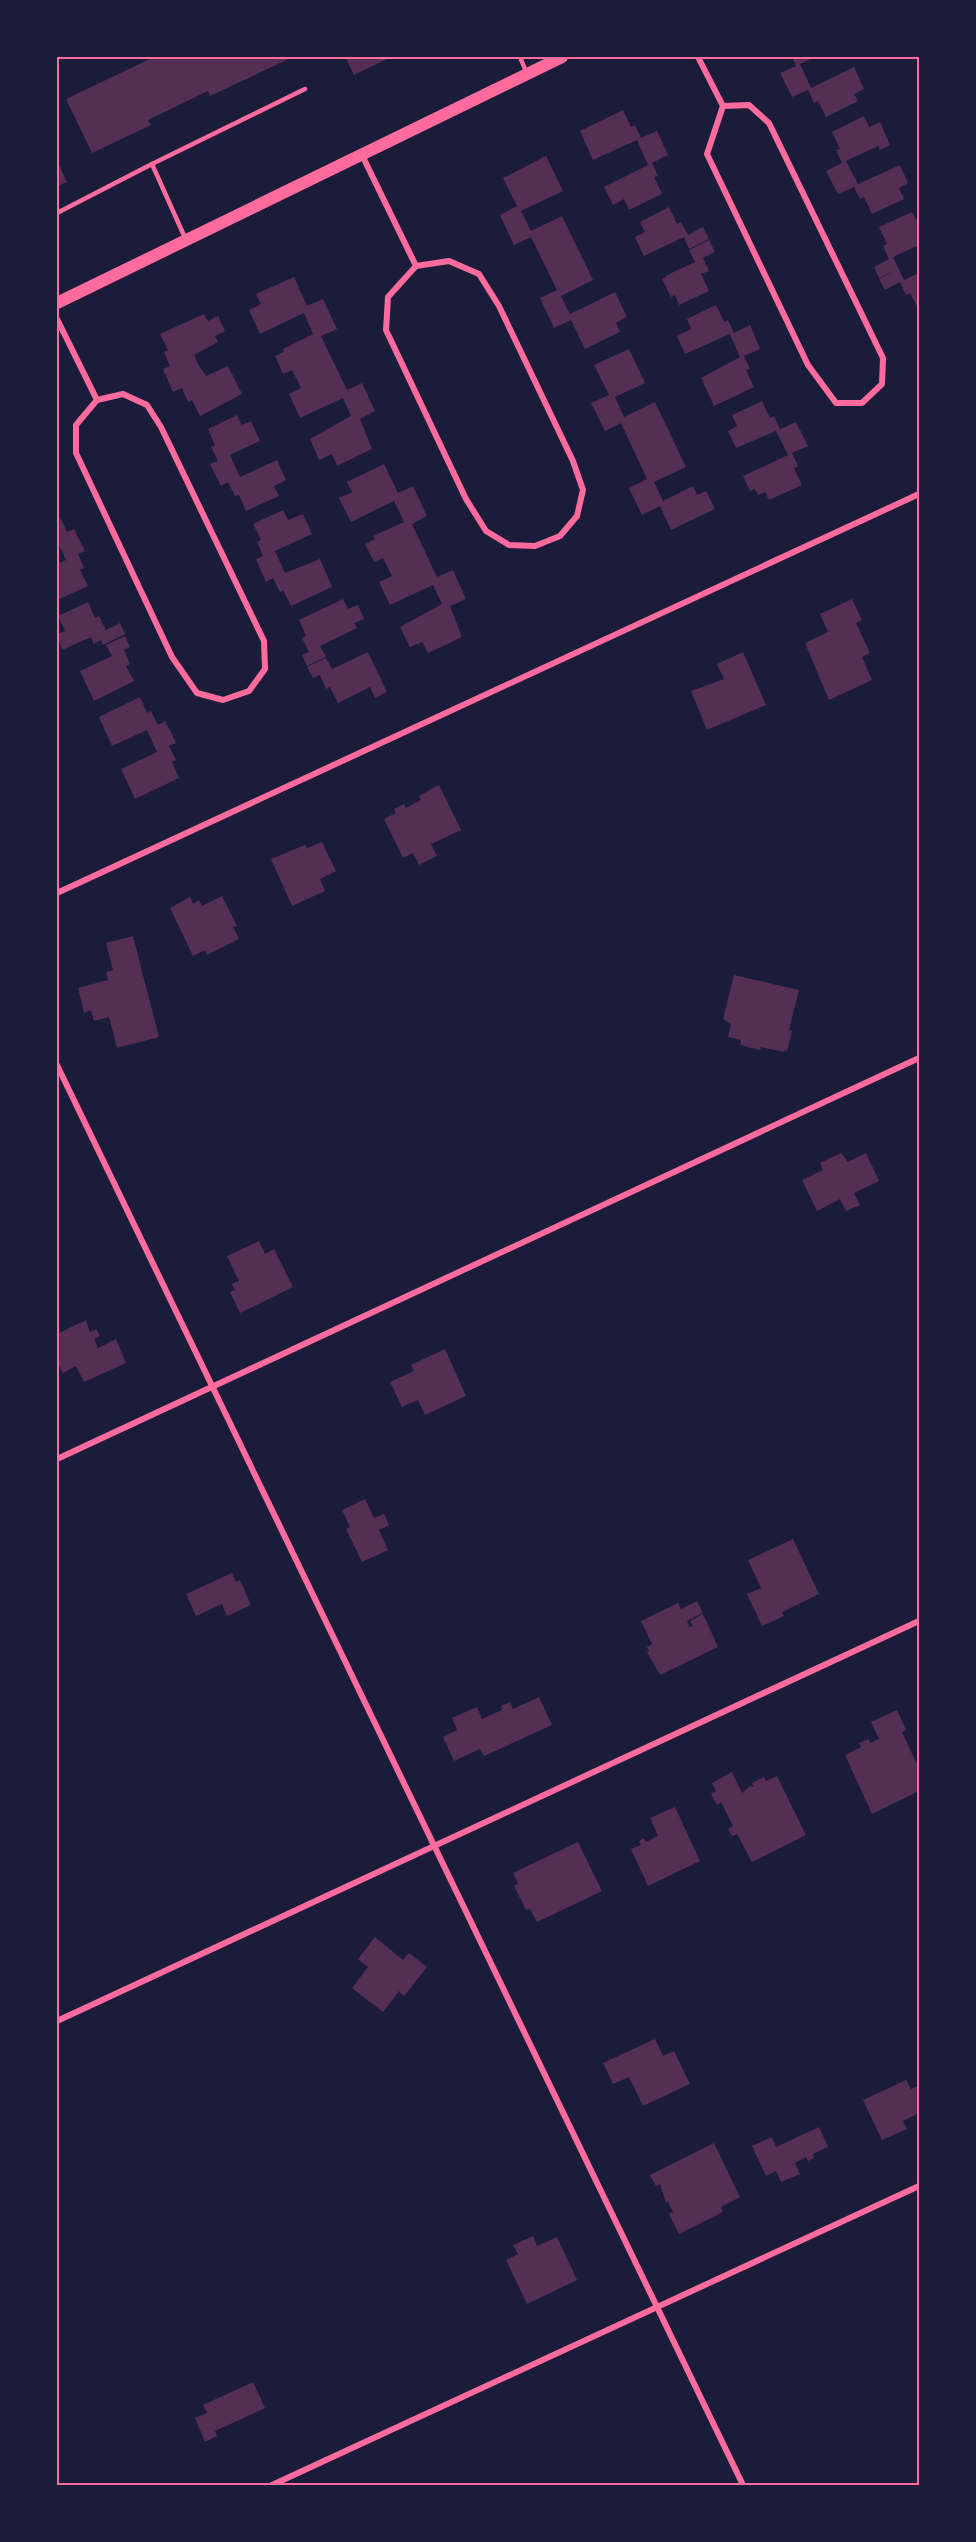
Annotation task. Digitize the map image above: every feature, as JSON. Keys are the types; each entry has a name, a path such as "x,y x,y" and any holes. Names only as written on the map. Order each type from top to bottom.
{"main road":[{"path":"57,303 562,57"}],"street":[{"path":"698,57 723,106 707,154 808,365 836,403 862,403 882,384 883,358 769,123 749,105 723,106"},
{"path":"362,154 416,266"},
{"path":"449,261 479,274 499,306 573,461 583,490 577,516 560,536 535,546 509,545 486,531 466,499 386,330 388,297 416,266 449,261"},
{"path":"57,319 97,400"},
{"path":"123,394 147,405 161,427 264,641 265,669 249,691 223,700 197,693 172,657 76,453 76,425 97,400 123,394"},
{"path":"57,893 919,494"},
{"path":"57,1459 919,1058"},
{"path":"57,1065 743,2485"},
{"path":"57,2021 919,1621"},
{"path":"272,2485 919,2186"}],"lane":[{"path":"520,57 527,74"},
{"path":"57,213 305,89"},
{"path":"152,164 186,240"}],"building":[{"path":"154,57 293,57 210,96 208,91 148,120 151,125 92,153 66,99"},
{"path":"345,57 391,57 354,75"},
{"path":"792,57 814,57 800,64 811,88 854,67 864,89 854,94 858,101 826,117 818,101 814,103 808,90 792,97 780,73 796,66"},
{"path":"623,110 631,127 635,125 641,138 657,131 668,155 652,163 658,176 654,177 662,194 629,210 624,199 613,205 604,187 648,165 637,140 593,160 580,131"},
{"path":"864,116 869,127 880,122 890,145 880,150 878,146 846,161 858,184 900,165 908,183 899,188 904,199 872,214 864,197 860,199 854,187 838,194 826,171 842,163 836,150 840,149 832,132"},
{"path":"546,156 563,191 521,211 531,231 562,216 593,280 561,296 570,314 615,292 627,317 616,323 620,332 585,349 571,320 554,328 540,298 557,290 531,237 514,245 500,215 517,206 503,178"},
{"path":"57,161 67,182 57,186"},
{"path":"669,207 677,224 681,222 688,235 703,227 709,239 689,249 684,237 644,256 635,237 645,232 640,222"},
{"path":"912,212 916,220 919,218 919,245 893,257 904,280 919,273 919,310 910,293 906,295 900,282 885,290 879,279 895,271 879,278 874,267 889,259 883,246 887,244 879,227"},
{"path":"709,240 715,252 703,258 709,271 701,274 709,291 679,305 675,295 671,297 662,279 695,262 689,250"},
{"path":"294,277 307,306 323,299 337,329 321,336 347,390 362,383 375,411 360,419 372,449 337,466 332,454 319,460 310,439 351,416 343,398 300,418 289,394 301,388 292,370 283,374 275,356 284,352 283,349 313,334 304,313 260,334 249,310 261,304 256,294"},
{"path":"716,305 724,322 728,320 734,333 750,325 760,349 744,356 750,369 746,370 754,387 714,406 701,378 740,357 730,334 685,354 677,336 691,329 687,319"},
{"path":"204,314 208,321 218,316 225,331 215,336 218,342 194,355 199,366 206,376 228,366 242,394 200,416 192,400 188,402 182,388 173,392 163,369 170,366 164,352 168,350 160,334"},
{"path":"629,349 645,383 615,397 624,417 655,402 686,467 654,482 663,501 693,486 697,495 706,491 715,509 671,530 660,506 642,515 629,488 647,479 621,423 605,431 591,403 609,395 594,365"},
{"path":"762,401 770,418 774,416 780,429 796,422 808,446 792,453 798,466 794,468 802,485 769,500 765,492 758,495 755,489 750,491 743,476 788,455 776,431 736,448 728,431 737,426 732,415"},
{"path":"237,415 242,425 251,421 260,441 230,455 240,477 277,460 286,480 274,486 279,496 246,511 239,495 235,496 228,482 221,486 210,464 218,461 211,447 215,445 208,429"},
{"path":"384,464 398,493 413,486 427,516 412,524 437,577 453,570 466,599 450,606 462,637 428,653 422,642 410,647 400,627 442,604 433,585 390,605 379,582 392,576 383,558 374,562 365,544 375,539 373,536 404,522 394,501 351,522 339,498 352,492 347,482"},
{"path":"283,510 288,520 303,514 312,534 275,551 285,573 320,559 332,587 291,606 283,590 280,592 273,578 266,582 256,559 263,556 257,542 261,540 253,524"},
{"path":"61,519 67,532 74,529 85,551 78,554 84,568 80,570 88,586 57,600 57,564 66,560 57,541 57,521"},
{"path":"343,599 348,609 358,605 364,619 354,623 357,628 320,646 326,657 307,666 302,655 309,652 302,638 306,636 299,620"},
{"path":"852,599 862,620 856,623 870,653 862,657 872,680 829,700 805,643 828,632 820,614"},
{"path":"88,602 95,618 99,616 106,630 120,623 125,634 103,645 101,640 94,644 91,637 62,650 57,634 65,631 58,616"},
{"path":"125,636 130,647 124,650 130,664 126,666 134,681 94,701 80,671 112,656 106,645"},
{"path":"368,652 387,692 375,698 370,687 338,703 330,687 326,689 320,675 313,678 307,667 326,658 332,669"},
{"path":"743,652 766,705 707,730 691,691 724,679 717,664"},
{"path":"140,697 147,713 151,711 158,725 165,721 171,732 176,743 169,746 176,760 172,762 179,778 135,799 121,769 157,752 147,730 112,746 99,717"},
{"path":"439,785 461,830 431,844 437,856 419,865 413,853 403,858 384,819 396,813 394,809 404,804 406,808 421,800 419,796"},
{"path":"322,842 336,871 320,879 325,891 292,906 271,859 305,845 307,848"},
{"path":"222,896 237,926 233,927 239,939 207,955 205,950 193,956 170,908 190,897 193,904 199,900 202,906"},
{"path":"133,936 159,1037 117,1048 109,1017 94,1021 91,1010 84,1013 78,988 108,980 106,972 113,970 106,943"},
{"path":"734,975 799,990 789,1030 792,1031 787,1051 761,1047 760,1050 740,1045 741,1040 728,1037 731,1024 723,1019"},
{"path":"841,1153 848,1162 866,1153 879,1181 854,1193 860,1205 846,1211 840,1199 817,1211 802,1180 823,1170 820,1163"},
{"path":"259,1241 265,1254 274,1249 293,1287 240,1313 230,1292 235,1290 232,1284 239,1281 227,1256"},
{"path":"86,1320 90,1332 96,1329 100,1336 94,1339 98,1348 116,1339 126,1363 84,1382 76,1366 63,1373 57,1361 57,1334"},
{"path":"445,1349 466,1396 425,1415 418,1400 402,1407 390,1382 414,1371 411,1365"},
{"path":"365,1499 374,1518 384,1514 389,1525 379,1530 388,1550 362,1562 346,1529 350,1527 342,1510"},
{"path":"793,1539 819,1594 782,1612 784,1616 762,1626 747,1594 761,1588 748,1560"},
{"path":"232,1573 236,1582 240,1580 251,1605 227,1616 222,1604 196,1616 186,1594"},
{"path":"697,1601 703,1613 687,1621 690,1627 693,1626 690,1621 703,1614 718,1647 660,1675 647,1652 649,1651 647,1647 652,1644 641,1621 678,1603 681,1609"},
{"path":"539,1697 552,1725 484,1756 480,1749 454,1761 443,1737 457,1730 452,1718 477,1707 482,1719 502,1710 501,1706 510,1702 513,1709"},
{"path":"897,1710 906,1730 902,1732 919,1769 919,1791 872,1814 845,1755 861,1747 859,1743 869,1739 870,1743 879,1739 871,1722"},
{"path":"732,1772 742,1793 750,1786 754,1787 752,1783 764,1777 766,1781 777,1776 806,1835 752,1862 737,1834 732,1836 728,1829 733,1826 721,1802 717,1805 711,1794 716,1791 712,1783"},
{"path":"675,1807 700,1861 648,1886 631,1849 641,1845 639,1841 644,1838 646,1842 658,1836 650,1818"},
{"path":"578,1842 602,1891 537,1922 530,1909 526,1910 514,1886 518,1884 513,1873"},
{"path":"375,1937 403,1960 409,1953 427,1967 404,1996 399,1991 383,2012 352,1988 368,1967 358,1959"},
{"path":"655,2039 663,2056 674,2051 690,2084 643,2106 629,2077 613,2084 603,2063"},
{"path":"906,2080 911,2089 919,2086 919,2113 903,2121 907,2129 882,2140 863,2100"},
{"path":"819,2127 828,2147 813,2154 814,2158 808,2161 806,2157 795,2163 800,2174 781,2182 776,2171 766,2176 752,2146 772,2137 776,2147"},
{"path":"714,2143 740,2197 721,2207 723,2212 679,2234 669,2214 673,2212 668,2201 666,2203 660,2184 656,2186 650,2175"},
{"path":"533,2236 537,2246 557,2237 577,2280 527,2304 506,2260 518,2254 513,2245"},
{"path":"253,2382 265,2408 215,2431 217,2436 205,2442 195,2418 207,2413 203,2405"}]}
